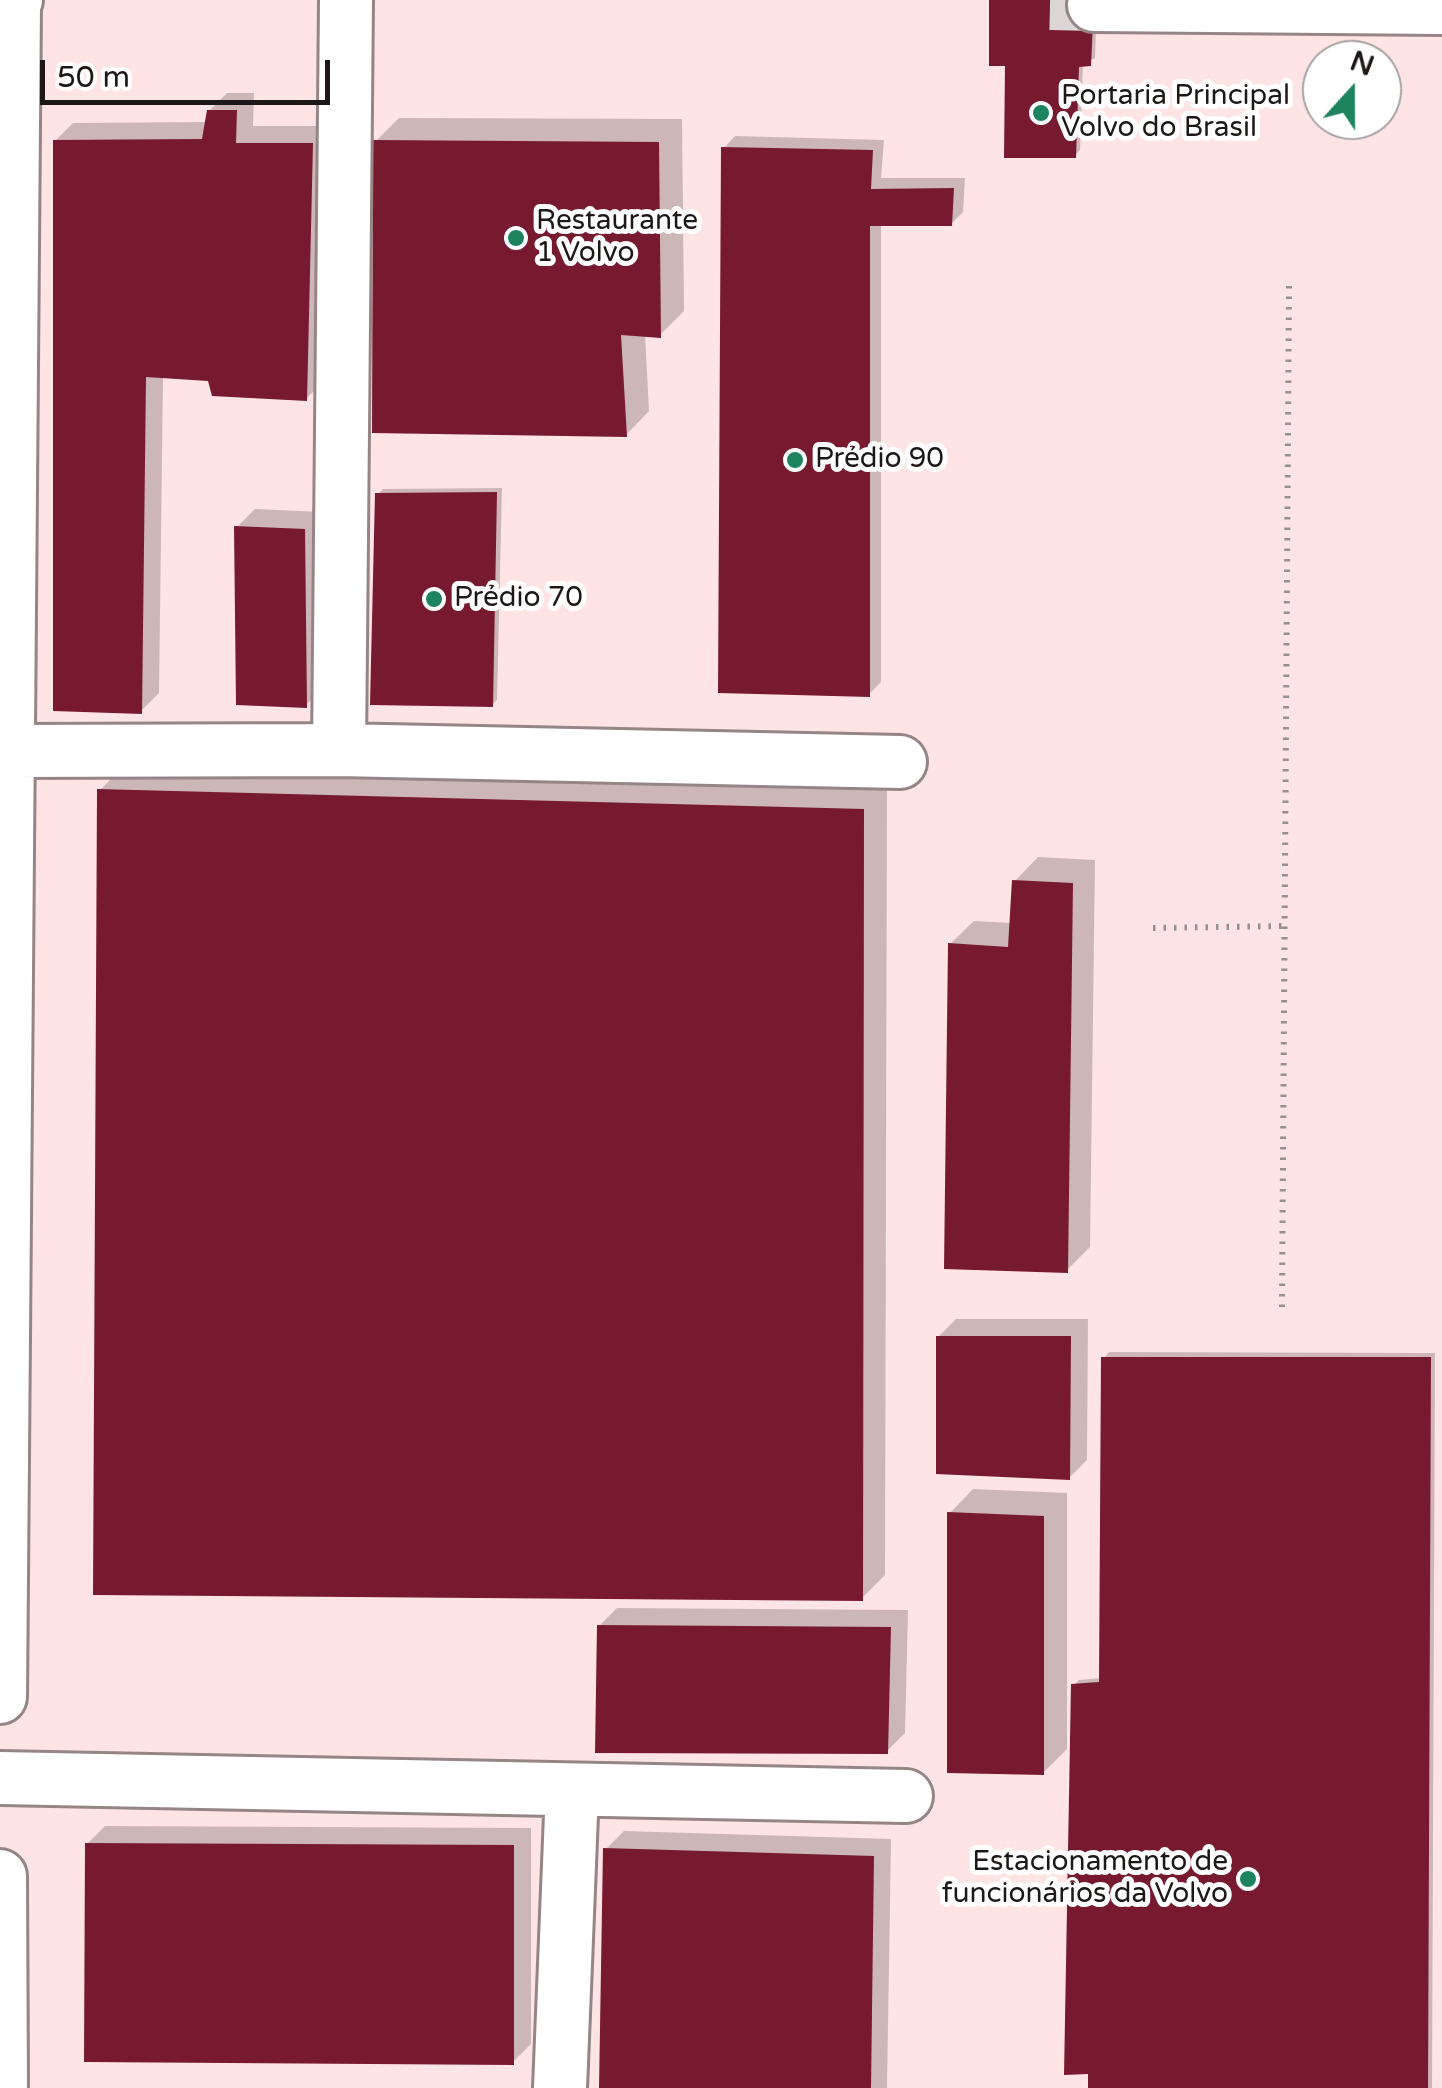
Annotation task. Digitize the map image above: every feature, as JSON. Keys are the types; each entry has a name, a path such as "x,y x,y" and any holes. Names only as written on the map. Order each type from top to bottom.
{"lane":[{"path":"0,1697 16,0"},
{"path":"339,750 346,0"},
{"path":"1094,5 1442,8"},
{"path":"8,751 339,750 900,762"},
{"path":"0,1778 906,1796"},
{"path":"560,2088 572,1790"},
{"path":"0,1876 2,2088"}],"path":[{"path":"1282,1307 1289,285"},
{"path":"1153,928 1285,926"}],"shaded area":[{"path":"0,0 1442,0 1442,2088 0,2088"}],"building":[{"name":"Portaria Principal Volvo do Brasil","path":"989,0 1094,0 1091,66 1079,67 1076,158 1004,158 1005,66 989,66"},
{"path":"207,110 237,110 236,143 313,143 307,401 212,396 208,381 146,377 142,714 53,711 53,140 202,139"},
{"name":"Restaurante 1 Volvo","path":"373,140 659,142 661,338 621,335 627,437 372,433"},
{"name":"Prédio 90","path":"721,147 873,150 871,189 954,188 952,226 870,226 870,697 718,693"},
{"name":"Prédio 70","path":"497,492 493,707 370,705 375,493"},
{"path":"234,526 305,529 307,708 236,705"},
{"path":"97,789 864,809 863,1601 93,1595"},
{"path":"1012,880 1073,883 1068,1273 944,1269 948,943 1008,947"},
{"path":"936,1336 1071,1336 1070,1480 936,1474"},
{"name":"Estacionamento de funcionários da Volvo","path":"1101,1357 1431,1357 1428,2088 1088,2088 1088,2074 1064,2075 1071,1684 1099,1682"},
{"path":"947,1512 1044,1516 1044,1775 947,1773"},
{"path":"597,1625 891,1627 888,1754 595,1753"},
{"path":"85,1843 514,1845 514,2065 84,2062"},
{"path":"603,1848 874,1856 871,2088 599,2088"}],"tunnel":[{"path":"1050,4 1094,5"}],"place":[{"name":"Portaria Principal Volvo do Brasil","path":"1041,113"},
{"name":"Restaurante 1 Volvo","path":"516,238"},
{"name":"Prédio 90","path":"795,460"},
{"name":"Prédio 70","path":"434,599"},
{"name":"Estacionamento de funcionários da Volvo","path":"1248,1879"}]}
